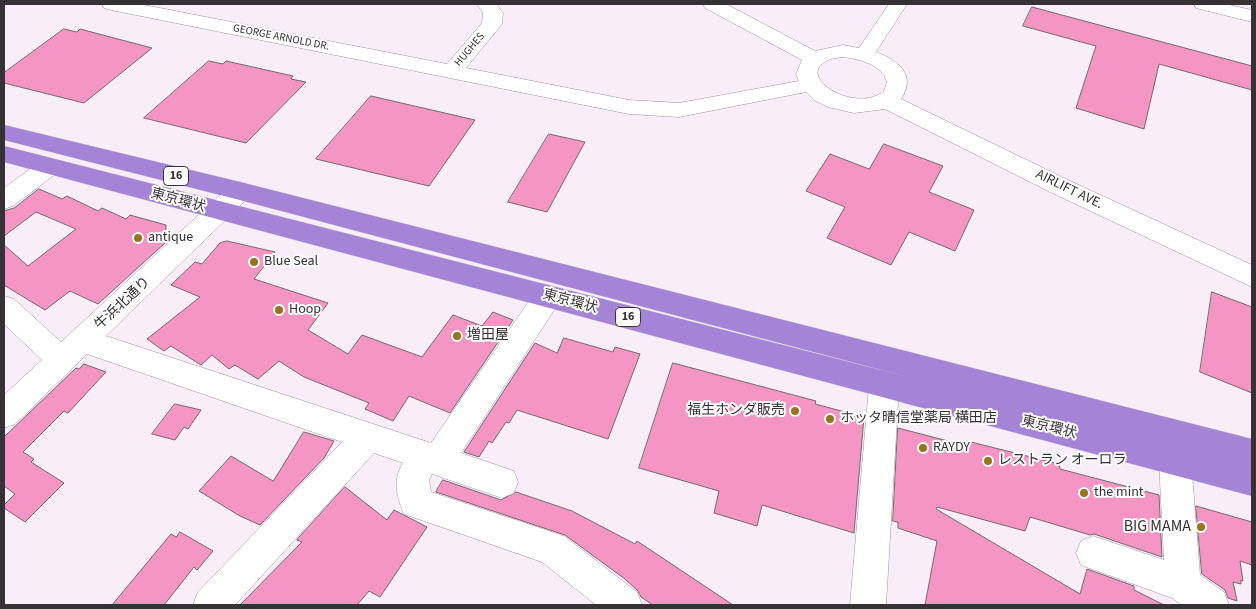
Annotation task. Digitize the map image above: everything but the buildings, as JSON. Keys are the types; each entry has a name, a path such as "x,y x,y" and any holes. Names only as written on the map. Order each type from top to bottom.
{"highway":[{"name":"東京環状","path":"4,133 240,191 1252,454"},
{"name":"東京環状","path":"4,154 1252,481"}],"street":[{"name":"GEORGE ARNOLD DR.","path":"111,4 629,107 679,110 810,85"},
{"name":"HUGHES","path":"452,71 492,24 493,13 486,4"},
{"path":"712,4 815,58"},
{"path":"865,54 898,4"},
{"path":"1203,4 1252,16"},
{"path":"838,51 865,54 879,60 889,67 896,76 898,85 895,93 887,100 868,106 845,106 824,98 810,85 806,71 815,58 822,54 838,51"},
{"name":"AIRLIFT AVE.","path":"887,100 1059,186 1252,277"},
{"path":"4,200 48,167"},
{"name":"牛浜北通り","path":"4,414 73,351 240,191"},
{"path":"548,296 431,458 412,478 416,502 552,548 624,605"},
{"path":"4,307 73,351 368,437 502,482"},
{"path":"868,605 884,386"},
{"path":"211,605 368,437"},
{"path":"1175,460 1183,584"},
{"path":"1093,554 1183,584 1211,605"}],"place":[{"name":"antique","path":"138,238"},
{"name":"Blue Seal","path":"254,262"},
{"name":"Hoop","path":"279,310"},
{"name":"増田屋","path":"457,336"},
{"name":"福生ホンダ販売","path":"795,411"},
{"name":"ホッタ晴信堂薬局 横田店","path":"830,419"},
{"name":"RAYDY","path":"923,448"},
{"name":"レストラン オーロラ","path":"988,461"},
{"name":"the mint","path":"1084,493"},
{"name":"BIG MAMA","path":"1201,527"}]}
